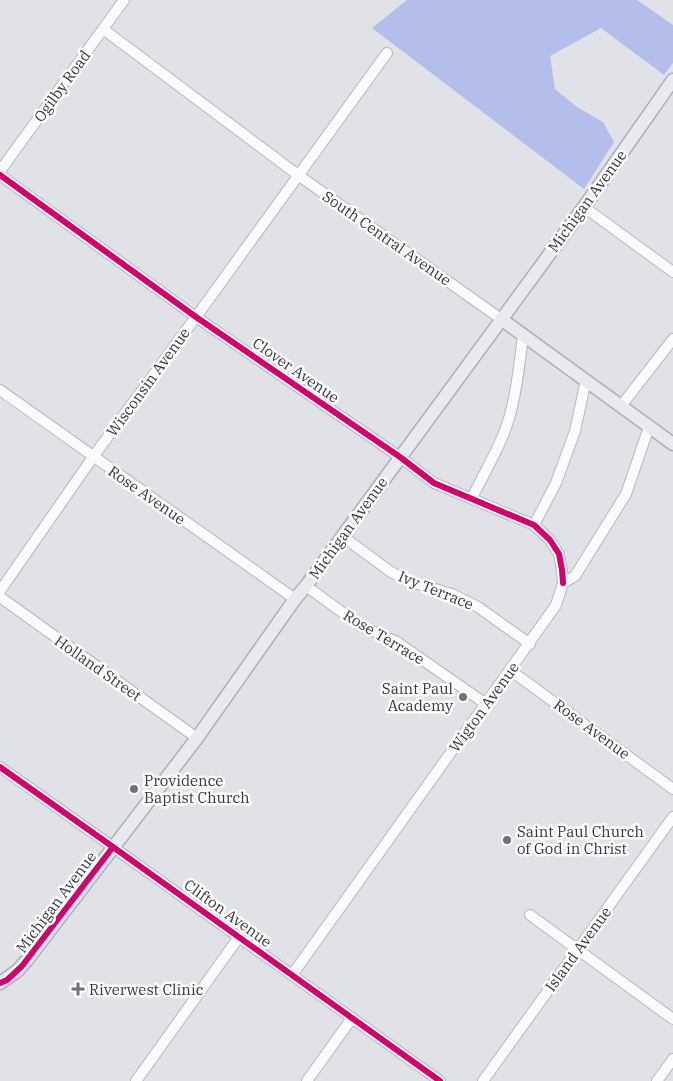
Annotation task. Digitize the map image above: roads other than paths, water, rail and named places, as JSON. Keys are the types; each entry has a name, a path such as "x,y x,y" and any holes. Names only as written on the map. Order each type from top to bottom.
{"main road":[{"name":"Michigan Avenue","path":"0,983 17,971 33,952 197,738 295,599 584,207 673,80"},
{"name":"South Central Avenue","path":"501,319 673,444"}],"street":[{"name":"Ogilby Road","path":"0,173 124,0"},
{"name":"South Central Avenue","path":"103,29 298,175 501,319"},
{"name":"Wisconsin Avenue","path":"0,591 94,457 386,53"},
{"name":"Clover Avenue","path":"0,173 196,317 434,482 534,525 550,540 559,554 564,583"},
{"path":"584,207 673,272"},
{"path":"472,498 499,443 510,415 524,335"},
{"path":"621,406 673,339"},
{"path":"534,525 556,483 575,431 586,380"},
{"name":"Rose Avenue","path":"0,390 295,599"},
{"name":"Wigton Avenue","path":"292,975 556,606 564,583 575,576 626,494 649,427"},
{"name":"Ivy Terrace","path":"342,536 391,572 408,581 452,594 478,607 530,644"},
{"name":"Rose Terrace","path":"306,586 360,626 397,642 486,704"},
{"name":"Holland Street","path":"0,597 197,738"},
{"name":"Rose Avenue","path":"510,670 673,789"},
{"name":"Clifton Avenue","path":"0,767 440,1081"},
{"name":"Island Avenue","path":"483,1081 673,817"},
{"path":"530,914 673,1019"},
{"path":"136,1081 239,937"},
{"path":"307,1081 352,1018"},
{"path":"657,1081 673,1059"}],"place":[{"name":"Saint Paul Academy","path":"463,697"},
{"name":"Providence Baptist Church","path":"134,789"},
{"name":"Saint Paul Church of God in Christ","path":"507,840"},
{"name":"Riverwest Clinic","path":"78,989"}]}
